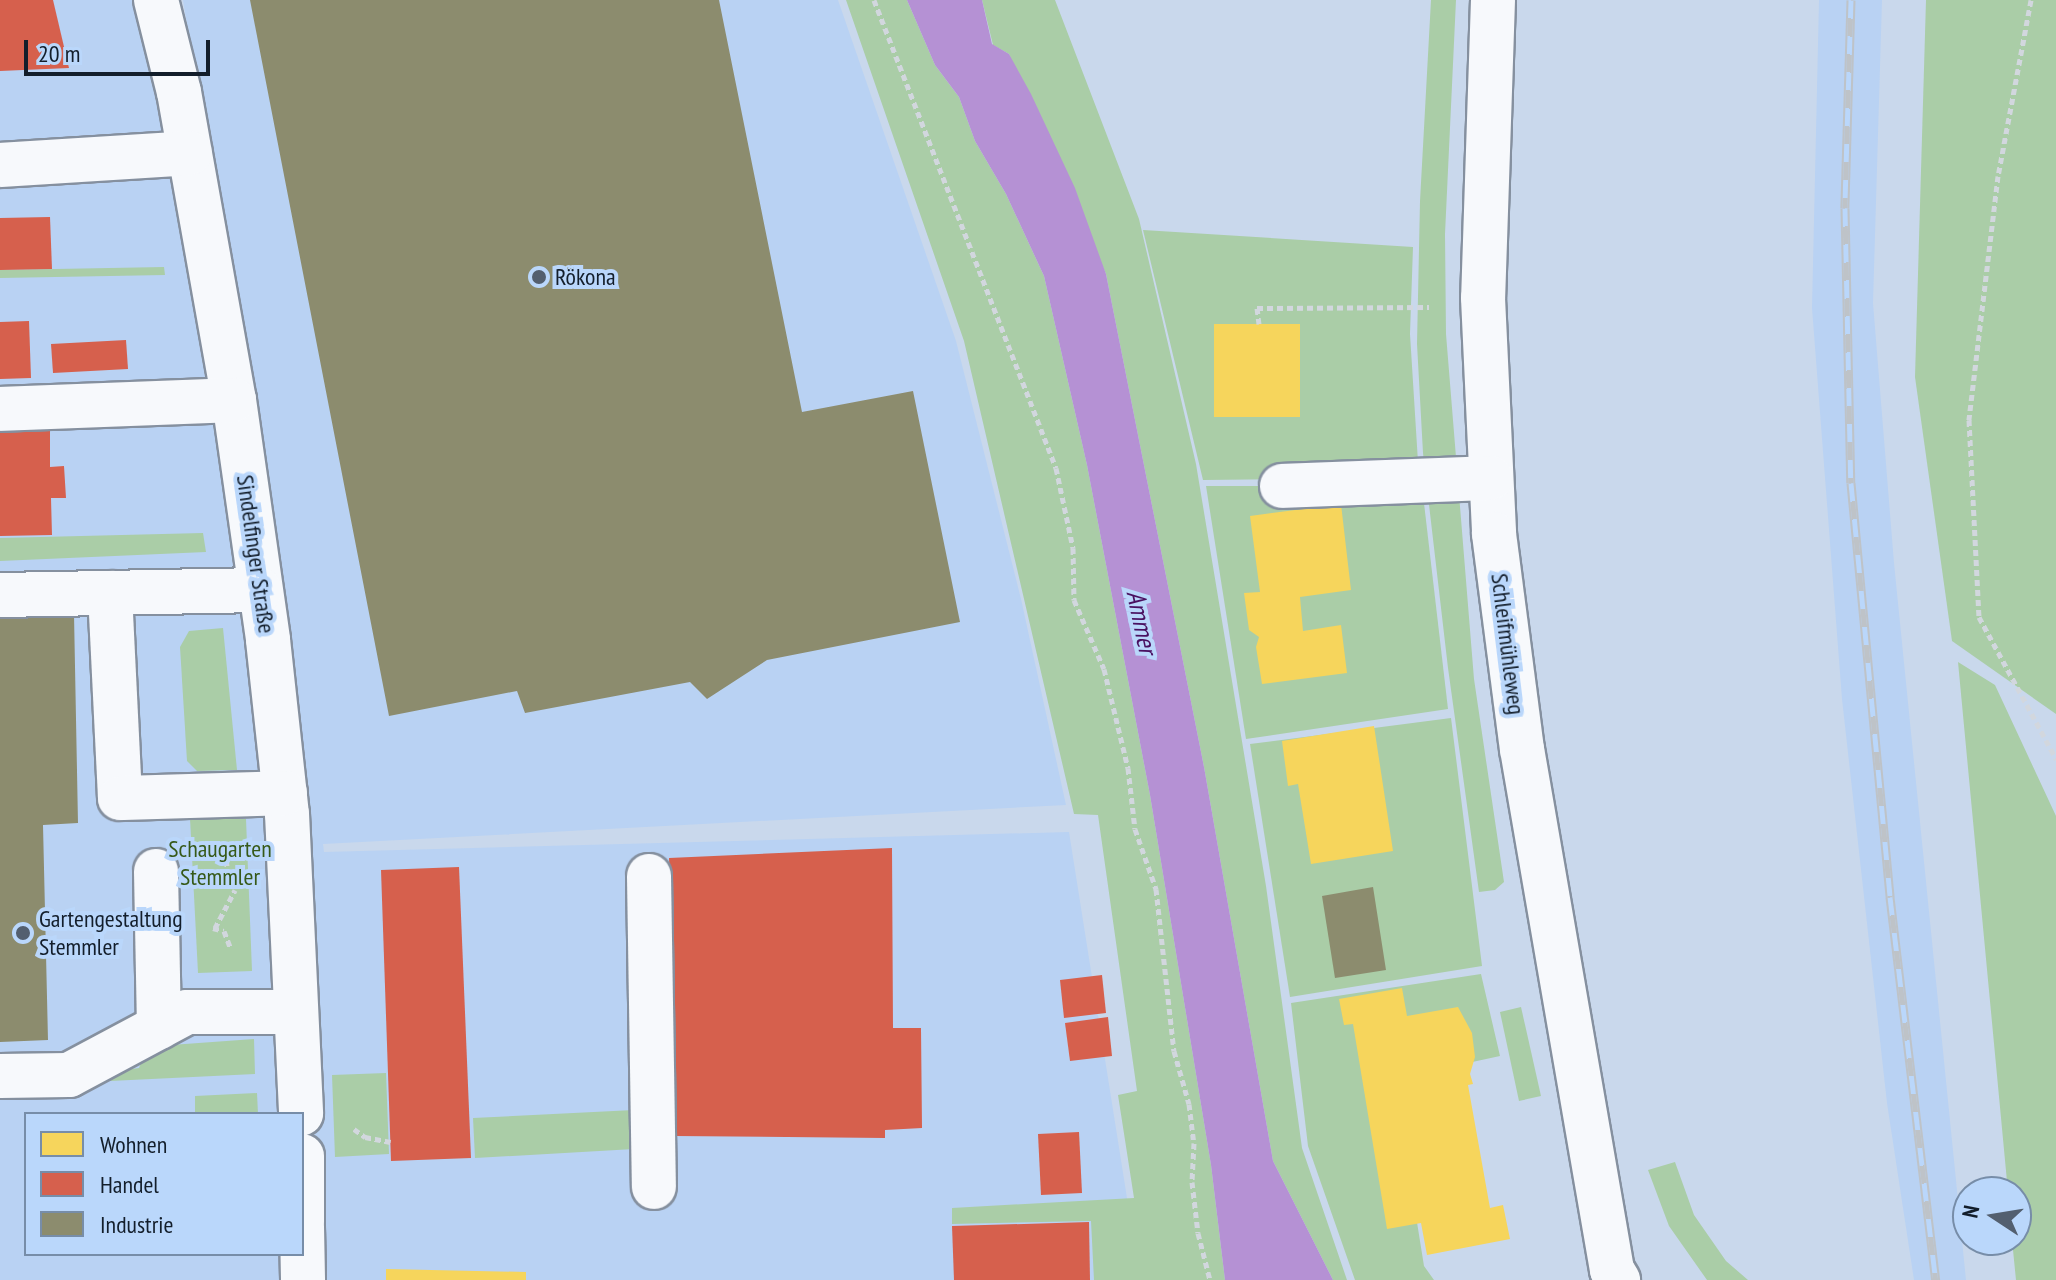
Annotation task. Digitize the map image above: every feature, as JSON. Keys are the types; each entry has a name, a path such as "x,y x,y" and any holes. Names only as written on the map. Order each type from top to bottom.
{"street":[{"name":"Sindelfinger Straße","path":"156,0 190,153 234,400 260,590 285,793 301,1112"},
{"name":"Schleifmühleweg","path":"1493,0 1483,307 1494,534 1522,749 1612,1270 1618,1280"},
{"path":"0,165 190,153"},
{"path":"0,409 234,400"},
{"path":"1282,486 1491,478"},
{"path":"0,595 260,590"},
{"path":"110,593 120,798 285,793"},
{"path":"156,871 159,1027"},
{"path":"649,876 654,1187"},
{"path":"0,1076 69,1075 187,1012 295,1012"},
{"path":"303,1256 303,1280"}],"path":[{"path":"874,0 1056,468 1073,548 1074,600 1104,669 1128,768 1135,829 1156,889 1174,1051 1189,1104 1194,1143 1192,1182 1198,1233 1210,1280"},
{"path":"2031,0 1998,176 1969,420 1979,617 2056,759"},
{"path":"1259,324 1257,308 1483,307"},
{"path":"215,928 236,887 228,873 225,840"},
{"path":"212,881 233,879"},
{"path":"205,928 224,931 231,949"}],"shaded area":[{"path":"0,0 180,0 236,328 183,0 838,0 956,341 1021,599 1066,805 323,844 324,852 1069,832 1140,1280 0,1280"},
{"path":"1819,0 1882,0 1873,303 1894,563 1956,1176 1952,1176 1952,1256 1964,1256 1966,1280 1914,1280 1887,1103 1842,699 1812,308"}],"green space":[{"path":"846,0 907,0 935,65 959,97 975,141 1006,194 1044,276 1087,465 1150,795 1211,1165 1225,1280 1094,1280 1091,1221 952,1224 952,1208 1134,1198 1118,1095 1137,1091 1098,815 1074,814 964,341"},
{"path":"982,0 1055,0 1139,219 1196,464 1266,886 1302,1148 1347,1280 1333,1280 1273,1161 1204,767 1106,274 1009,54 993,45"},
{"path":"1431,0 1456,0 1445,234 1446,334 1474,679 1504,882 1495,890 1479,892 1448,668 1423,453 1417,344 1420,201"},
{"path":"1926,0 2056,0 2056,714 1952,641 1915,377"},
{"path":"1143,230 1413,247 1410,334 1419,478 1203,480"},
{"path":"164,267 165,275 0,278 0,270"},
{"path":"1206,486 1422,486 1448,709 1246,739"},
{"path":"203,533 206,552 0,561 0,538"},
{"path":"223,628 237,770 197,771 187,761 180,647 189,631"},
{"path":"1958,662 1995,685 2056,816 2056,1280 2016,1280 2014,1256 2032,1256 2032,1176 2006,1176"},
{"path":"1451,718 1482,966 1290,997 1250,744"},
{"name":"Schaugarten Stemmler","path":"190,818 246,819 252,971 198,973"},
{"path":"1481,974 1500,1056 1394,1079 1424,1266 1434,1280 1355,1280 1308,1146 1291,1003"},
{"path":"1521,1007 1541,1096 1519,1101 1500,1012"},
{"path":"254,1039 255,1074 110,1081 109,1072 139,1068 145,1053 171,1045"},
{"path":"386,1073 389,1154 335,1157 332,1075"},
{"path":"257,1093 258,1112 195,1112 195,1096"},
{"path":"634,1110 634,1149 475,1158 473,1118"},
{"path":"1675,1162 1694,1215 1726,1261 1748,1280 1707,1280 1669,1226 1648,1170"}],"water":[{"name":"Ammer","path":"907,0 982,0 992,44 1009,54 1031,94 1075,188 1106,274 1204,767 1273,1161 1333,1280 1225,1280 1211,1165 1150,795 1087,465 1044,276 1006,194 975,141 959,97 935,65"}],"building: Wohnen":[{"path":"1214,324 1300,324 1300,417 1214,417"},
{"path":"1341,504 1351,590 1300,597 1303,631 1341,625 1347,673 1262,684 1256,647 1259,637 1249,630 1244,593 1260,592 1250,516"},
{"path":"1374,726 1393,851 1311,864 1298,784 1288,786 1282,741"},
{"path":"1402,988 1407,1016 1458,1007 1472,1033 1475,1057 1470,1074 1473,1084 1468,1085 1490,1208 1503,1205 1510,1239 1427,1255 1421,1223 1387,1229 1353,1024 1344,1025 1339,999"},
{"path":"386,1269 526,1272 526,1280 386,1280"}],"building: Handel":[{"path":"0,0 53,0 69,68 0,71"},
{"path":"50,217 52,269 0,270 0,218"},
{"path":"29,321 31,378 0,379 0,322"},
{"path":"126,340 128,369 53,373 51,344"},
{"path":"50,427 50,467 64,466 66,498 51,498 52,535 0,536 0,428"},
{"path":"892,848 893,1028 921,1028 922,1128 885,1130 885,1138 675,1136 669,858"},
{"path":"459,867 471,1158 391,1161 381,870"},
{"path":"1102,975 1106,1013 1064,1018 1060,980"},
{"path":"1108,1017 1112,1056 1070,1061 1065,1023"},
{"path":"1079,1132 1082,1193 1041,1195 1038,1134"},
{"path":"1089,1222 1090,1280 954,1280 952,1226"}],"building: Industrie":[{"name":"Rökona","path":"250,0 719,0 802,412 913,391 960,622 767,660 707,699 690,682 525,713 517,691 389,716"},
{"path":"74,614 78,823 43,825 48,1040 0,1042 0,616"},
{"path":"1373,887 1386,970 1335,978 1322,896"}],"railway":[{"path":"1851,0 1845,208 1851,483 1890,897 1936,1280"}],"place":[{"name":"Rökona","path":"539,277"},
{"name":"Gartengestaltung Stemmler","path":"23,933"}]}
